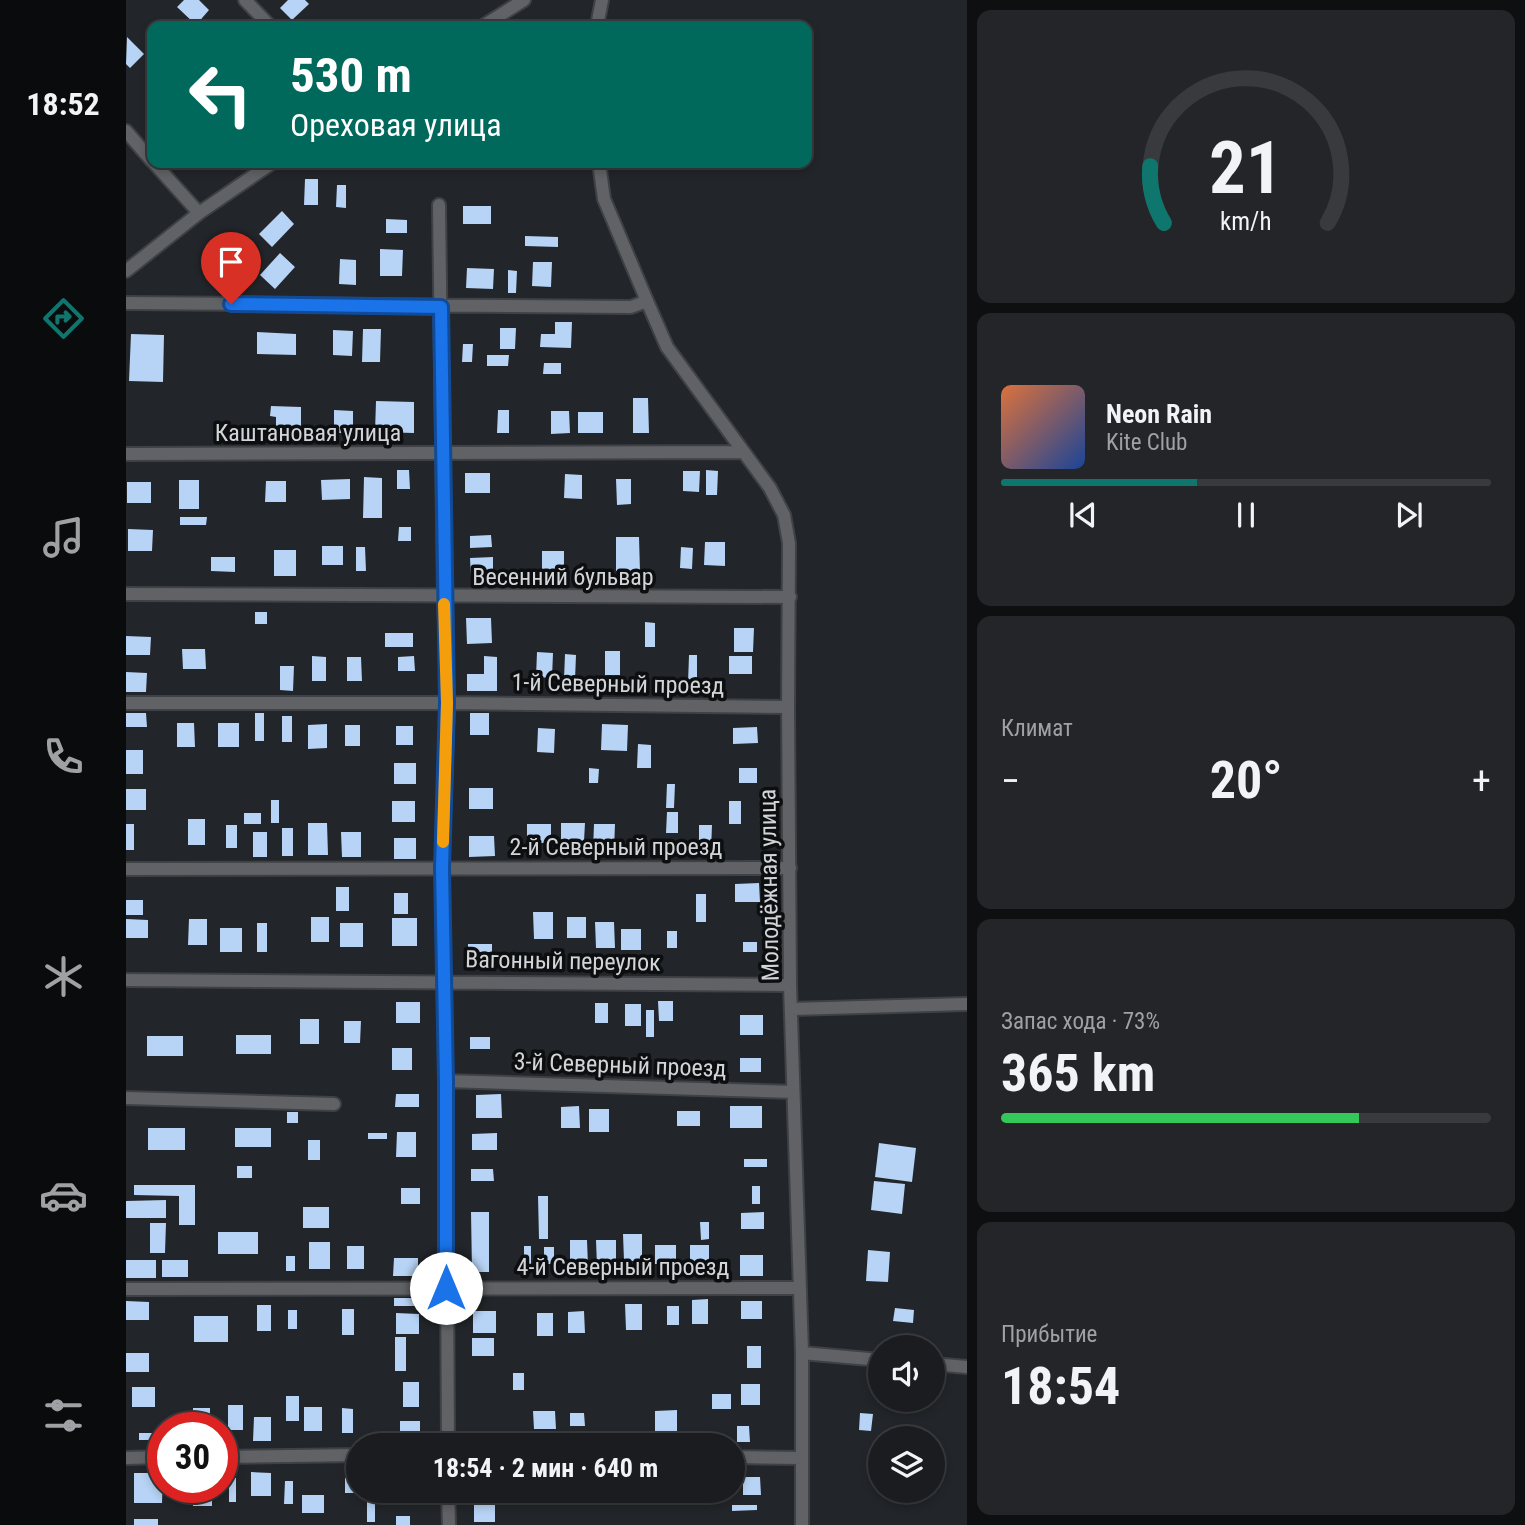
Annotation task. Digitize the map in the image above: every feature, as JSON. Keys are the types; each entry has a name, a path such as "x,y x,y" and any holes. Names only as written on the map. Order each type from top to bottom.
{"street":[{"path":"246,0 266,21"},
{"path":"491,21 524,0"},
{"path":"598,21 602,0"},
{"path":"126,131 147,155"},
{"path":"158,168 199,213"},
{"path":"126,271 199,213 265,168"},
{"name":"Молодёжная улица","path":"600,168 604,200 667,346 770,488 784,515 789,543 790,985 802,1353 802,1525"},
{"path":"439,205 447,703 442,868 448,1433"},
{"path":"126,303 631,307 647,301"},
{"name":"Каштановая улица","path":"126,454 743,452"},
{"name":"Весенний бульвар","path":"126,594 790,597"},
{"name":"1-й Северный проезд","path":"126,704 447,703 788,707"},
{"name":"2-й Северный проезд","path":"126,869 790,868"},
{"name":"Вагонный переулок","path":"126,980 790,985"},
{"path":"792,1009 967,1004"},
{"name":"3-й Северный проезд","path":"446,1081 793,1092"},
{"path":"126,1098 334,1104"},
{"name":"4-й Северный проезд","path":"126,1289 800,1288"},
{"path":"802,1353 868,1359"},
{"path":"945,1365 967,1367"},
{"path":"238,1457 346,1455"},
{"path":"126,1458 147,1457"},
{"path":"745,1457 802,1458"},
{"path":"448,1503 449,1525"}],"building":[{"path":"184,0 199,0 209,10 199,21 192,21 177,7"},
{"path":"288,0 305,0 309,4 292,20 280,8"},
{"path":"127,37 144,54 130,68 126,64"},
{"path":"305,179 318,179 318,205 304,205"},
{"path":"337,185 346,185 346,208 336,207"},
{"path":"463,206 491,206 491,224 463,224"},
{"path":"282,211 294,224 272,247 259,234"},
{"path":"386,219 407,220 407,233 386,233"},
{"path":"525,236 558,237 558,247 525,246"},
{"path":"380,249 403,250 402,276 380,276"},
{"path":"280,253 295,267 275,289 260,275"},
{"path":"230,255 246,270 225,292 210,277"},
{"path":"340,259 356,260 356,285 339,284"},
{"path":"533,262 552,262 551,287 532,286"},
{"path":"467,268 494,269 493,289 466,288"},
{"path":"508,270 517,271 516,293 508,293"},
{"path":"555,322 572,322 571,348 540,347 541,334 555,334"},
{"path":"500,328 516,328 515,349 500,349"},
{"path":"363,329 381,329 380,362 362,362"},
{"path":"333,330 353,331 352,356 333,355"},
{"path":"257,332 296,334 296,355 257,354"},
{"path":"131,334 164,335 163,382 129,381"},
{"path":"463,344 473,344 472,362 462,362"},
{"path":"487,355 509,355 508,366 487,366"},
{"path":"544,363 561,363 561,374 543,374"},
{"path":"633,398 648,398 649,433 633,433"},
{"path":"376,401 414,402 414,433 375,432"},
{"path":"271,406 301,407 301,431 276,431 276,417 270,416"},
{"path":"334,410 353,411 353,433 334,433"},
{"path":"498,410 509,410 509,433 497,433"},
{"path":"551,411 569,411 570,433 551,434"},
{"path":"578,412 603,412 603,433 578,433"},
{"path":"397,470 409,470 410,489 397,489"},
{"path":"706,470 718,471 717,495 706,495"},
{"path":"683,471 700,471 699,492 683,491"},
{"path":"465,473 490,473 490,493 465,493"},
{"path":"565,474 582,475 582,499 564,498"},
{"path":"364,477 382,478 382,518 363,518"},
{"path":"350,479 350,499 322,500 321,480"},
{"path":"616,479 631,479 631,504 617,505"},
{"path":"179,480 199,480 199,509 179,509"},
{"path":"266,481 286,481 286,502 265,502"},
{"path":"127,482 151,482 151,503 127,503"},
{"path":"180,517 207,517 206,525 180,525"},
{"path":"399,527 411,527 411,541 398,541"},
{"path":"128,529 153,530 152,551 128,551"},
{"path":"491,535 492,547 470,548 470,536"},
{"path":"616,537 639,537 640,571 616,571"},
{"path":"705,542 725,542 725,566 704,565"},
{"path":"322,546 343,546 343,565 322,565"},
{"path":"356,547 365,547 366,571 356,571"},
{"path":"681,547 693,548 692,569 680,568"},
{"path":"274,550 296,550 296,576 274,576"},
{"path":"542,551 564,551 564,574 542,574"},
{"path":"211,557 235,557 235,572 211,571"},
{"path":"493,557 493,576 471,577 470,558"},
{"path":"255,612 267,612 267,624 255,624"},
{"path":"466,618 491,618 492,643 467,644"},
{"path":"645,622 655,623 655,647 645,647"},
{"path":"734,628 754,628 753,652 734,652"},
{"path":"385,633 413,633 413,647 385,647"},
{"path":"126,636 151,637 150,655 126,655"},
{"path":"182,649 205,649 206,669 183,669"},
{"path":"605,651 620,651 620,675 605,675"},
{"path":"537,652 553,653 552,678 536,677"},
{"path":"565,654 576,655 575,680 564,679"},
{"path":"689,655 697,655 697,683 688,683"},
{"path":"312,656 326,657 326,681 312,681"},
{"path":"414,656 415,671 398,671 398,657"},
{"path":"484,656 497,657 497,691 467,691 467,674 484,674"},
{"path":"729,656 752,656 752,674 729,674"},
{"path":"347,657 361,657 362,681 347,681"},
{"path":"280,666 294,666 293,691 280,690"},
{"path":"126,672 147,673 146,692 126,692"},
{"path":"126,713 146,713 147,727 126,727"},
{"path":"255,713 264,713 264,741 255,741"},
{"path":"470,713 489,713 489,735 470,735"},
{"path":"282,716 292,716 292,742 282,742"},
{"path":"177,723 194,723 195,747 177,747"},
{"path":"218,723 239,723 239,747 218,747"},
{"path":"327,724 327,748 308,749 308,725"},
{"path":"602,724 628,725 627,751 601,750"},
{"path":"345,725 360,725 360,746 345,746"},
{"path":"396,726 413,726 413,745 396,745"},
{"path":"757,727 758,743 733,744 733,728"},
{"path":"538,728 555,729 554,753 537,752"},
{"path":"638,744 651,745 651,768 637,768"},
{"path":"126,750 143,750 143,774 126,774"},
{"path":"394,763 416,763 416,784 394,784"},
{"path":"589,768 599,769 598,783 589,783"},
{"path":"739,768 757,768 757,783 739,783"},
{"path":"667,784 675,784 674,808 666,808"},
{"path":"469,788 493,788 493,809 469,809"},
{"path":"126,789 146,789 146,810 126,810"},
{"path":"271,800 279,800 279,823 271,823"},
{"path":"392,801 415,801 415,822 392,822"},
{"path":"729,801 741,801 741,824 729,824"},
{"path":"667,812 678,812 678,833 666,833"},
{"path":"244,813 261,813 261,824 244,824"},
{"path":"188,819 205,819 205,845 188,845"},
{"path":"308,823 327,823 328,855 308,855"},
{"path":"561,823 585,823 584,841 561,841"},
{"path":"126,824 134,824 134,850 126,850"},
{"path":"527,824 551,824 551,843 527,843"},
{"path":"594,824 615,824 614,851 593,850"},
{"path":"226,825 237,825 237,848 226,848"},
{"path":"699,825 712,825 711,852 699,851"},
{"path":"282,828 293,828 293,856 282,856"},
{"path":"253,832 267,832 267,857 253,857"},
{"path":"341,832 361,832 361,857 342,857"},
{"path":"469,836 494,836 495,856 469,857"},
{"path":"394,838 416,838 416,859 394,859"},
{"path":"759,883 760,902 735,902 735,884"},
{"path":"336,887 349,887 349,911 336,911"},
{"path":"394,893 408,893 408,914 394,914"},
{"path":"696,894 706,894 706,922 696,922"},
{"path":"126,900 143,900 143,915 126,915"},
{"path":"533,912 553,912 553,939 534,939"},
{"path":"311,917 329,917 329,942 311,942"},
{"path":"567,917 586,917 586,938 567,938"},
{"path":"392,918 417,918 417,946 392,946"},
{"path":"126,919 148,920 148,938 126,938"},
{"path":"189,919 207,919 207,945 188,945"},
{"path":"595,922 614,922 615,948 596,948"},
{"path":"257,923 267,923 267,952 257,952"},
{"path":"340,923 363,923 363,947 340,947"},
{"path":"220,928 242,928 242,952 220,952"},
{"path":"621,929 641,929 641,950 621,950"},
{"path":"667,931 677,931 677,948 667,948"},
{"path":"743,942 757,942 757,952 743,952"},
{"path":"468,944 492,944 492,952 468,952"},
{"path":"658,1001 673,1001 673,1021 659,1021"},
{"path":"396,1002 420,1002 420,1023 396,1023"},
{"path":"595,1003 608,1003 608,1023 595,1023"},
{"path":"625,1004 641,1004 641,1026 625,1026"},
{"path":"646,1010 654,1010 654,1037 646,1037"},
{"path":"740,1015 763,1015 763,1035 740,1035"},
{"path":"300,1019 319,1019 319,1044 300,1044"},
{"path":"344,1021 361,1021 360,1043 344,1043"},
{"path":"236,1035 271,1035 271,1054 236,1054"},
{"path":"147,1036 183,1036 183,1056 147,1056"},
{"path":"470,1037 490,1037 490,1049 470,1049"},
{"path":"392,1048 412,1048 412,1070 392,1070"},
{"path":"740,1058 761,1058 761,1072 740,1072"},
{"path":"396,1094 419,1094 419,1107 395,1107"},
{"path":"501,1094 502,1118 476,1118 476,1095"},
{"path":"579,1106 580,1128 561,1128 561,1107"},
{"path":"730,1106 762,1106 762,1128 730,1128"},
{"path":"589,1109 609,1109 609,1132 589,1132"},
{"path":"677,1111 700,1111 700,1126 677,1126"},
{"path":"287,1112 298,1112 298,1123 287,1123"},
{"path":"148,1128 185,1128 185,1150 148,1150"},
{"path":"235,1128 271,1128 271,1147 235,1147"},
{"path":"397,1132 416,1132 416,1157 396,1157"},
{"path":"368,1133 387,1133 387,1139 368,1139"},
{"path":"497,1133 497,1150 472,1150 472,1134"},
{"path":"308,1140 320,1140 320,1160 308,1160"},
{"path":"879,1143 916,1148 912,1182 875,1177"},
{"path":"744,1159 767,1159 767,1167 744,1167"},
{"path":"237,1166 252,1166 252,1178 237,1178"},
{"path":"471,1169 493,1169 494,1181 471,1181"},
{"path":"874,1181 905,1184 902,1214 871,1210"},
{"path":"134,1185 195,1185 195,1225 179,1225 179,1196 134,1195"},
{"path":"752,1186 760,1186 760,1204 752,1204"},
{"path":"401,1188 420,1188 420,1204 401,1204"},
{"path":"538,1196 548,1196 548,1239 539,1239"},
{"path":"166,1200 166,1218 126,1218 126,1201"},
{"path":"303,1207 329,1207 329,1228 303,1228"},
{"path":"471,1212 489,1212 489,1272 472,1272"},
{"path":"764,1212 764,1229 741,1229 741,1213"},
{"path":"700,1222 709,1222 709,1239 701,1240"},
{"path":"150,1223 166,1223 165,1253 150,1253"},
{"path":"218,1232 258,1232 258,1254 218,1254"},
{"path":"623,1234 642,1234 642,1261 624,1261"},
{"path":"570,1240 587,1240 588,1266 570,1266"},
{"path":"596,1240 616,1240 616,1267 597,1267"},
{"path":"309,1242 330,1242 330,1269 309,1269"},
{"path":"655,1245 676,1245 676,1264 655,1264"},
{"path":"690,1245 709,1245 709,1266 690,1266"},
{"path":"347,1246 364,1246 364,1269 347,1269"},
{"path":"524,1246 531,1246 531,1270 524,1270"},
{"path":"544,1247 554,1247 554,1264 544,1264"},
{"path":"868,1250 890,1252 888,1282 866,1281"},
{"path":"740,1255 763,1255 763,1276 740,1276"},
{"path":"286,1256 295,1256 295,1271 286,1271"},
{"path":"394,1258 418,1258 418,1276 393,1276"},
{"path":"126,1260 156,1260 156,1278 126,1278"},
{"path":"162,1260 188,1260 188,1277 162,1277"},
{"path":"394,1298 420,1298 420,1306 394,1306"},
{"path":"708,1299 708,1324 692,1324 692,1300"},
{"path":"126,1301 149,1302 149,1320 126,1320"},
{"path":"741,1301 762,1301 762,1319 741,1319"},
{"path":"625,1304 642,1304 642,1330 626,1330"},
{"path":"257,1305 271,1305 271,1331 257,1331"},
{"path":"667,1306 679,1306 679,1325 667,1325"},
{"path":"895,1308 914,1310 913,1323 893,1321"},
{"path":"342,1309 354,1309 354,1335 342,1335"},
{"path":"288,1310 297,1310 297,1329 288,1329"},
{"path":"473,1311 496,1311 496,1333 473,1333"},
{"path":"584,1311 585,1333 568,1333 568,1312"},
{"path":"396,1313 419,1314 419,1334 396,1334"},
{"path":"537,1313 553,1313 553,1336 537,1336"},
{"path":"194,1316 228,1316 228,1342 194,1342"},
{"path":"395,1337 406,1337 406,1371 395,1371"},
{"path":"472,1338 494,1338 494,1356 472,1356"},
{"path":"747,1346 761,1346 761,1368 747,1368"},
{"path":"126,1353 149,1353 149,1372 126,1372"},
{"path":"513,1373 524,1373 524,1390 513,1390"},
{"path":"403,1382 419,1382 419,1407 403,1407"},
{"path":"741,1384 760,1384 760,1405 741,1405"},
{"path":"132,1387 155,1387 155,1407 132,1407"},
{"path":"712,1394 731,1394 731,1409 712,1409"},
{"path":"286,1396 299,1396 299,1421 286,1421"},
{"path":"228,1405 243,1405 243,1430 238,1430 238,1412 228,1412"},
{"path":"304,1407 322,1407 322,1431 304,1431"},
{"path":"193,1408 210,1408 210,1412 193,1412"},
{"path":"342,1408 353,1409 353,1433 342,1433"},
{"path":"677,1410 677,1431 655,1432 655,1411"},
{"path":"533,1411 555,1411 556,1429 534,1429"},
{"path":"570,1413 584,1413 585,1426 570,1426"},
{"path":"860,1413 873,1414 868,1431 859,1430"},
{"path":"254,1417 271,1417 271,1441 253,1441"},
{"path":"400,1421 420,1421 420,1433 400,1433"},
{"path":"737,1426 749,1426 750,1442 745,1442 745,1433 737,1433"},
{"path":"473,1431 497,1431 497,1433"},
{"path":"139,1433 147,1433 147,1440 139,1440"},
{"path":"251,1472 271,1473 271,1496 251,1496"},
{"path":"134,1473 147,1473 147,1503 134,1503"},
{"path":"745,1477 760,1477 761,1495 745,1495"},
{"path":"285,1481 293,1481 293,1504 284,1504"},
{"path":"302,1495 324,1495 324,1513 302,1513"},
{"path":"193,1503 212,1503 212,1506 193,1506"},
{"path":"367,1503 375,1503 375,1522 367,1522"},
{"path":"474,1505 495,1505 495,1522 474,1522"},
{"path":"732,1505 757,1505 757,1510 732,1511"},
{"path":"396,1516 410,1516 410,1525 396,1525"},
{"path":"134,1519 158,1519 158,1525 134,1525"}],"slow traffic":[{"path":"443,842 447,703 444,604"}],"route":[{"path":"231,304 441,307 447,703 442,868 446,1288"}]}
